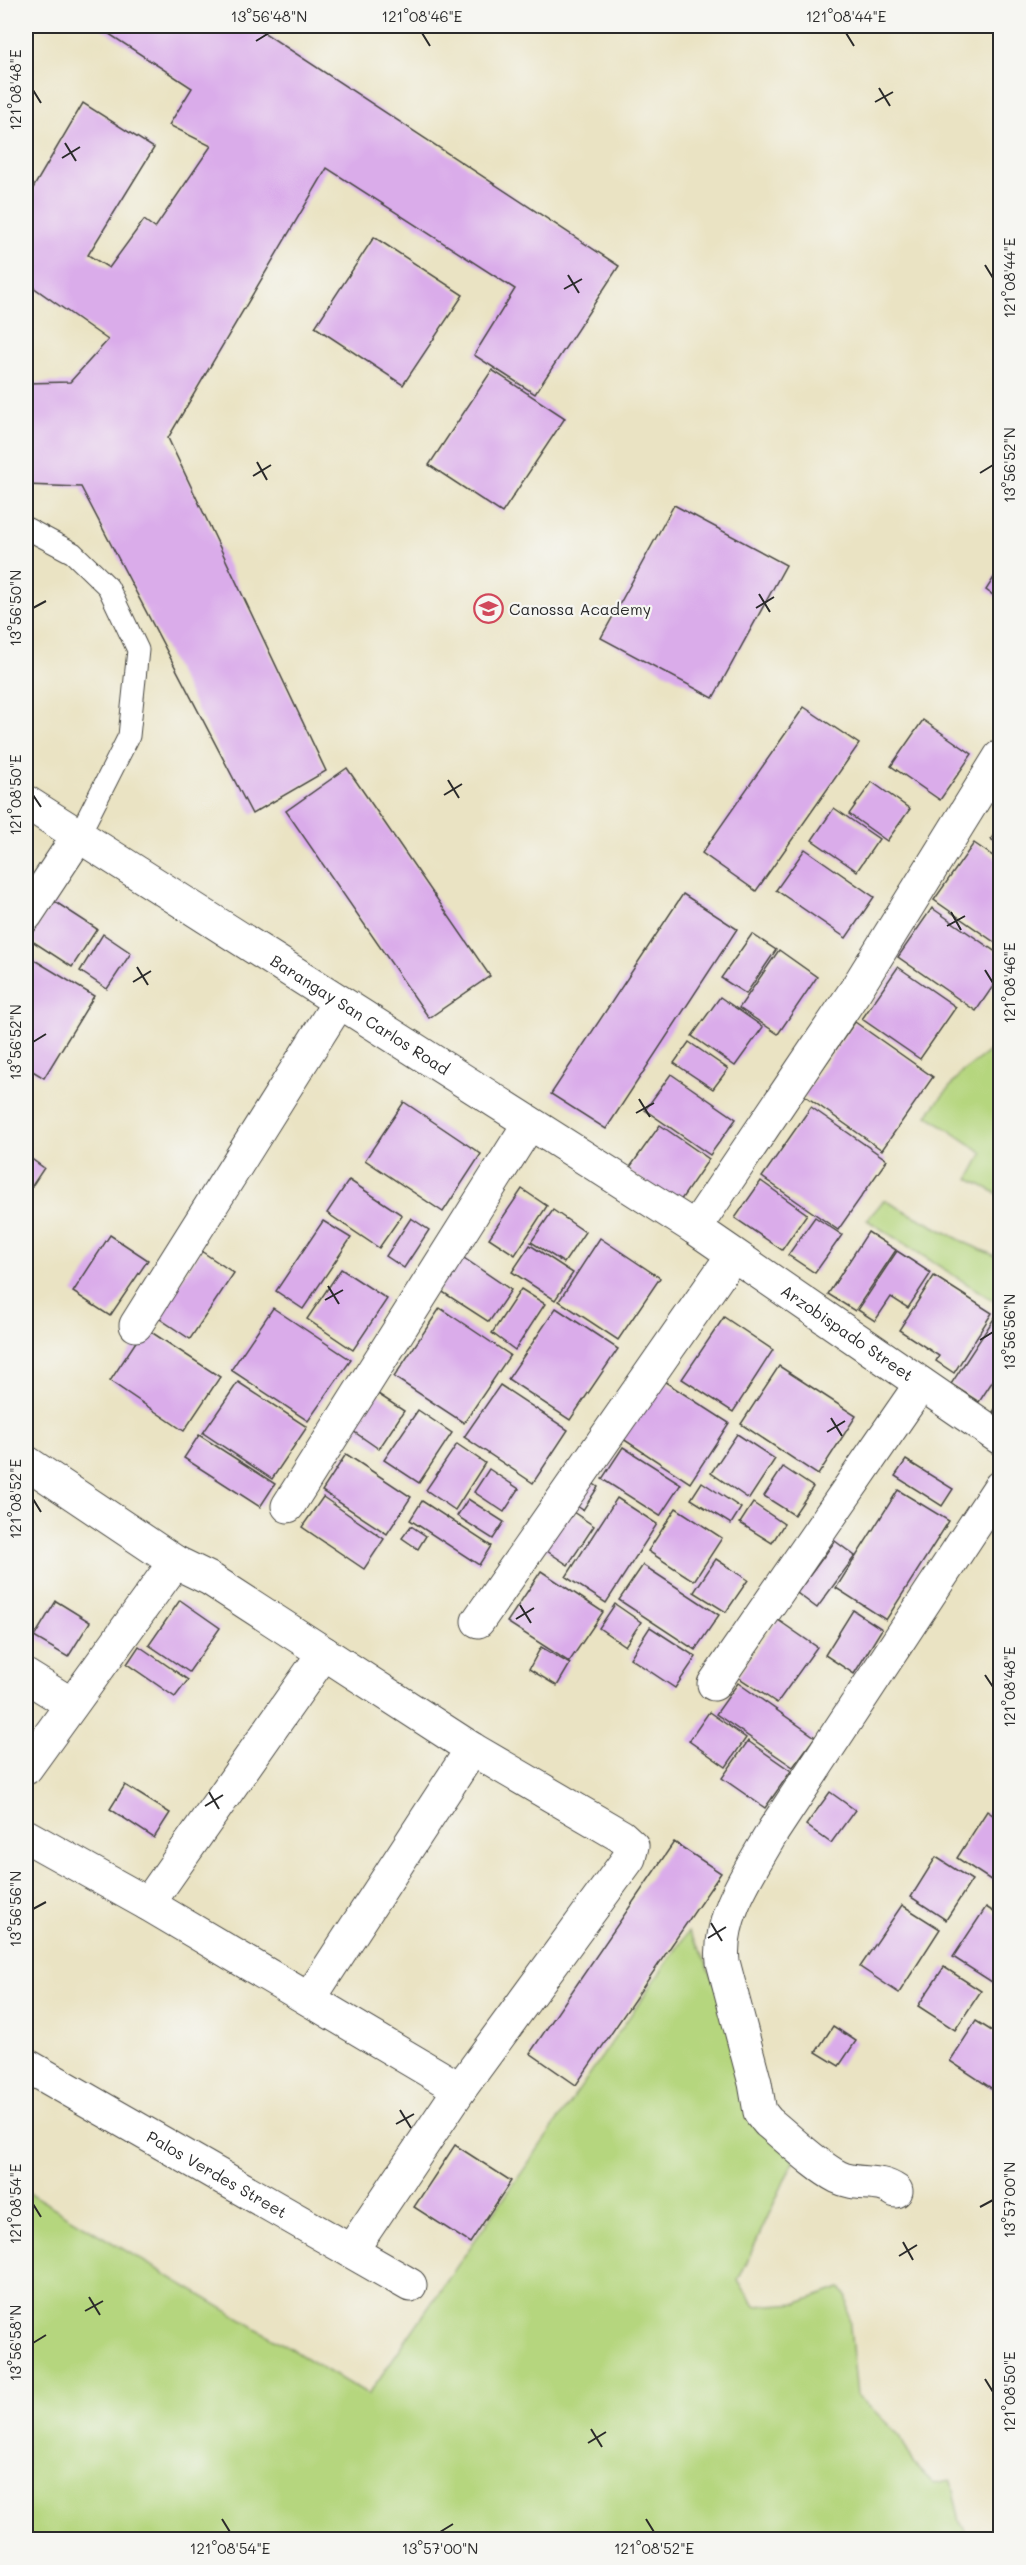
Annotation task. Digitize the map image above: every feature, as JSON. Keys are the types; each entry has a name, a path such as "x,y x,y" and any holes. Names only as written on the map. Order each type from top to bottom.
{"street":[{"path":"695,1228 855,991 1000,757"},
{"name":"Barangay San Carlos Road","path":"26,802 529,1125 695,1228"},
{"path":"26,915 79,835"},
{"path":"136,1325 339,1002"},
{"path":"288,1506 529,1125"},
{"name":"Arzobispado Street","path":"695,1228 1000,1438"},
{"path":"478,1621 733,1255"},
{"path":"714,1684 921,1384"},
{"path":"26,1462 175,1562 210,1579 472,1749 621,1836 632,1846 632,1852 460,2089 351,2251"},
{"path":"896,2191 887,2184 854,2182 838,2177 768,2122 760,2112 755,2084 723,1962 721,1944 739,1890 773,1831 1000,1487"},
{"path":"26,1768 175,1562"},
{"path":"148,1904 324,1653"},
{"path":"26,1676 71,1704"},
{"path":"309,1999 472,1749"},
{"path":"26,1836 148,1904 460,2089"},
{"name":"Palos Verdes Street","path":"26,2065 410,2285"}],"lane":[{"path":"26,528 73,553 108,587 138,650 129,736 79,835"}],"green space":[{"path":"1000,1043 1000,1195 969,1179 983,1153 927,1115 962,1072"},
{"path":"884,1200 1000,1258 1000,1305 867,1220"},
{"path":"688,1932 702,1953 794,2160 738,2281 755,2306 798,2303 840,2288 847,2298 857,2395 900,2436 915,2465 934,2484 951,2481 960,2522 970,2539 40,2540 37,2537 26,2540 26,2191 368,2395"}],"building":[{"path":"97,26 254,26 619,266 535,394 474,355 515,289 327,168 168,438 326,771 252,814 81,487 26,485 26,383 70,382 108,340 26,282 26,200 83,103 154,148 88,255 109,268 144,220 155,228 211,146 169,125 192,88"},
{"path":"374,237 463,295 403,385 315,327"},
{"path":"492,370 565,418 502,513 429,465"},
{"path":"674,505 786,565 713,698 601,638"},
{"path":"1000,568 1000,600 986,590"},
{"path":"804,707 859,744 756,891 702,853"},
{"path":"923,720 972,754 940,800 891,766"},
{"path":"347,768 490,976 429,1018 286,811"},
{"path":"872,782 910,809 887,841 849,814"},
{"path":"834,808 879,839 857,871 812,840"},
{"path":"1000,825 1000,846 991,839"},
{"path":"974,843 1000,861 1000,946 934,900"},
{"path":"805,849 874,897 846,938 776,890"},
{"path":"683,894 737,929 606,1129 551,1094"},
{"path":"54,901 97,929 72,967 29,939"},
{"path":"932,908 1000,955 1000,976 976,1011 898,957"},
{"path":"103,934 131,953 107,989 80,971"},
{"path":"752,934 776,950 746,994 721,978"},
{"path":"779,950 817,977 778,1034 739,1008"},
{"path":"26,955 94,996 44,1078 26,1067"},
{"path":"898,967 956,1007 920,1059 862,1019"},
{"path":"720,997 763,1027 735,1066 692,1036"},
{"path":"855,1022 933,1077 882,1150 804,1095"},
{"path":"689,1042 728,1069 713,1089 674,1063"},
{"path":"671,1074 736,1119 710,1155 645,1110"},
{"path":"404,1102 481,1154 443,1212 365,1160"},
{"path":"811,1107 887,1160 838,1230 762,1177"},
{"path":"660,1125 709,1159 678,1204 628,1170"},
{"path":"26,1155 44,1168 26,1195"},
{"path":"349,1180 402,1215 379,1248 327,1213"},
{"path":"761,1181 807,1214 782,1250 735,1218"},
{"path":"522,1189 547,1206 515,1255 489,1238"},
{"path":"553,1210 585,1232 564,1263 531,1242"},
{"path":"815,1217 842,1235 815,1273 788,1255"},
{"path":"411,1218 429,1230 404,1268 386,1256"},
{"path":"323,1221 351,1238 303,1309 276,1291"},
{"path":"868,1232 896,1250 855,1311 828,1294"},
{"path":"110,1235 148,1260 110,1316 73,1292"},
{"path":"600,1238 660,1278 618,1340 559,1301"},
{"path":"530,1245 573,1273 555,1300 512,1272"},
{"path":"201,1251 234,1273 190,1339 157,1317"},
{"path":"897,1251 931,1273 908,1308 891,1297 875,1321 858,1310"},
{"path":"461,1256 511,1290 489,1322 438,1289"},
{"path":"341,1269 387,1299 353,1350 307,1319"},
{"path":"934,1276 992,1313 954,1373 936,1361 939,1356 899,1330"},
{"path":"521,1289 545,1304 515,1350 492,1333"},
{"path":"273,1308 351,1360 308,1421 231,1370"},
{"path":"440,1308 510,1355 464,1423 394,1377"},
{"path":"556,1308 618,1349 570,1420 508,1379"},
{"path":"997,1314 1000,1316 1000,1370 979,1402 951,1384"},
{"path":"724,1317 773,1350 733,1412 682,1379"},
{"path":"145,1328 220,1377 184,1431 110,1381"},
{"path":"779,1366 856,1416 818,1475 741,1424"},
{"path":"1000,1375 1000,1391 993,1386"},
{"path":"656,1376 729,1423 690,1483 617,1435"},
{"path":"238,1382 307,1427 272,1479 203,1433"},
{"path":"500,1385 568,1430 533,1483 464,1437"},
{"path":"378,1394 404,1411 379,1449 353,1431"},
{"path":"1000,1401 1000,1417 993,1412"},
{"path":"418,1410 452,1433 419,1483 384,1460"},
{"path":"737,1434 775,1459 749,1499 711,1473"},
{"path":"199,1435 275,1484 260,1507 184,1458"},
{"path":"457,1444 485,1463 455,1510 426,1490"},
{"path":"623,1447 681,1484 660,1516 602,1479"},
{"path":"346,1454 411,1497 387,1534 322,1491"},
{"path":"906,1460 953,1489 942,1506 895,1476"},
{"path":"783,1467 813,1487 794,1515 764,1496"},
{"path":"489,1469 519,1489 504,1512 474,1492"},
{"path":"586,1479 598,1487 583,1510 571,1502"},
{"path":"702,1482 741,1508 731,1524 691,1499"},
{"path":"898,1490 949,1521 886,1620 836,1588"},
{"path":"323,1497 384,1539 364,1569 302,1527"},
{"path":"617,1498 657,1524 606,1603 566,1577"},
{"path":"468,1499 504,1522 493,1539 457,1516"},
{"path":"422,1501 491,1546 479,1565 410,1520"},
{"path":"1000,1502 1000,1534 986,1525"},
{"path":"753,1503 784,1524 772,1543 740,1523"},
{"path":"567,1508 594,1526 568,1565 541,1547"},
{"path":"676,1508 722,1538 694,1581 648,1551"},
{"path":"411,1526 426,1536 418,1549 402,1538"},
{"path":"835,1541 855,1556 817,1608 797,1593"},
{"path":"716,1559 748,1580 726,1612 694,1592"},
{"path":"643,1565 719,1615 695,1650 619,1600"},
{"path":"541,1571 603,1612 569,1662 507,1622"},
{"path":"180,1600 220,1628 189,1672 149,1645"},
{"path":"56,1601 90,1622 68,1657 34,1637"},
{"path":"615,1604 641,1622 625,1646 599,1628"},
{"path":"853,1610 882,1629 854,1674 825,1655"},
{"path":"778,1620 817,1647 777,1703 738,1677"},
{"path":"650,1627 696,1657 675,1688 630,1658"},
{"path":"139,1646 188,1680 175,1697 127,1664"},
{"path":"541,1647 570,1664 557,1686 529,1669"},
{"path":"738,1683 815,1737 793,1767 716,1714"},
{"path":"709,1712 746,1738 726,1767 689,1741"},
{"path":"748,1741 791,1771 765,1808 722,1778"},
{"path":"125,1785 170,1813 154,1838 110,1809"},
{"path":"830,1792 855,1810 831,1843 806,1825"},
{"path":"987,1811 1000,1820 1000,1886 957,1858"},
{"path":"674,1842 721,1873 576,2085 530,2053"},
{"path":"936,1857 972,1880 946,1920 911,1897"},
{"path":"902,1905 940,1929 899,1993 860,1967"},
{"path":"986,1907 1000,1916 1000,1976 995,1984 953,1957"},
{"path":"944,1967 981,1991 955,2030 918,2006"},
{"path":"976,2021 1000,2036 1000,2080 994,2090 950,2061"},
{"path":"833,2026 856,2041 839,2066 816,2052"},
{"path":"455,2145 511,2181 470,2243 414,2207"}],"place":[{"name":"Canossa Academy","path":"488,609"}]}
